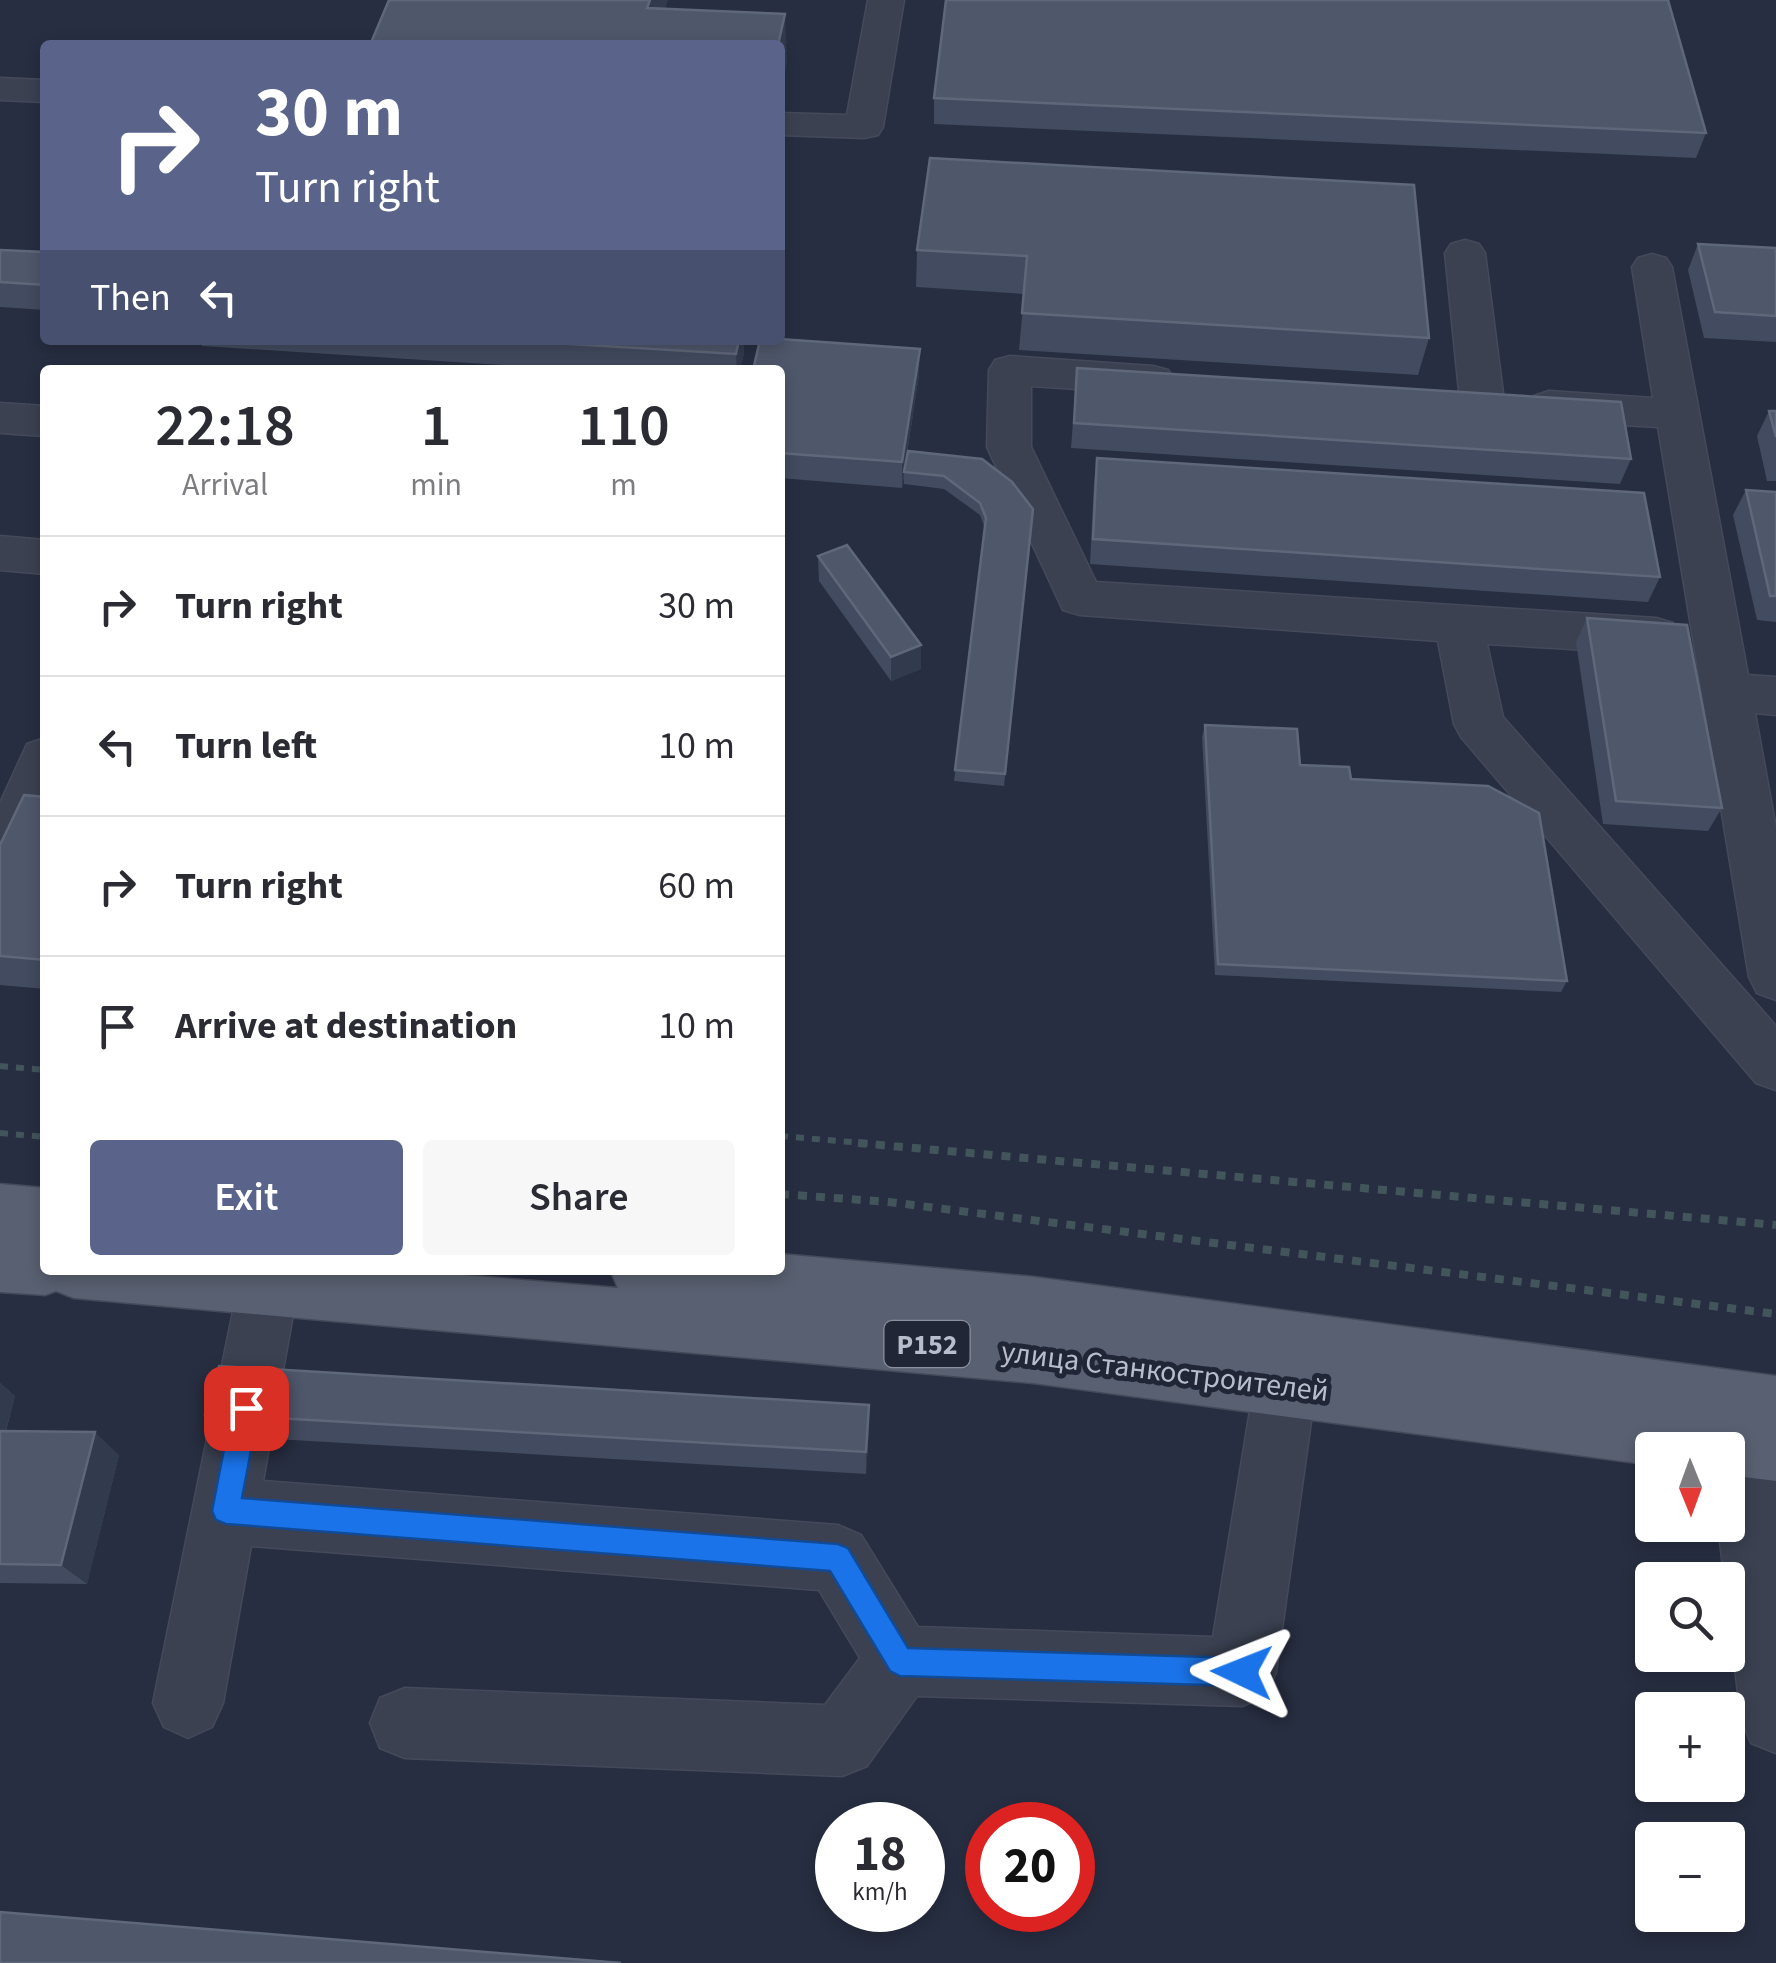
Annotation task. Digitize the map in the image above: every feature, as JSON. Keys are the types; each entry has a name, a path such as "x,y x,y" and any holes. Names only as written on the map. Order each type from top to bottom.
{"main road":[{"path":"0,1211 40,1215"},
{"path":"0,1264 40,1268"},
{"name":"улица Станкостроителей","path":"131,1275 1033,1353 1285,1386 1764,1434"},
{"name":"улица Станкостроителей","path":"695,1275 1034,1306 1764,1434"}],"lane":[{"path":"785,124 864,127 886,0"},
{"path":"0,89 40,91"},
{"path":"1465,252 1463,400 1678,414"},
{"path":"1652,266 1776,977"},
{"path":"1187,382 1010,370 1008,447 1080,598 1717,640"},
{"path":"0,418 40,421"},
{"path":"0,553 40,557"},
{"path":"1459,625 1479,724 1776,1066"},
{"path":"1726,692 1776,696"},
{"path":"0,863 40,770"},
{"path":"188,1703 268,1287"},
{"path":"900,1662 1242,1672 1285,1386"},
{"path":"1764,1434 1776,1718"},
{"path":"226,1511 838,1558 900,1662"},
{"path":"405,1723 842,1740 900,1662"}],"path":[{"path":"0,1066 40,1070"},
{"path":"0,1133 40,1137"},
{"path":"785,1136 1776,1226"},
{"path":"785,1194 889,1202 1776,1314"}],"building":[{"path":"389,0 650,0 647,8 785,14 779,40 372,40"},
{"path":"946,0 1668,0 1706,133 934,98"},
{"path":"930,158 1414,185 1429,338 1022,313 1027,256 917,250"},
{"path":"1698,244 1776,248 1776,316 1715,312"},
{"path":"0,250 40,252 40,285 0,282"},
{"path":"785,339 920,349 902,462 785,453 785,365 754,365 759,345 785,345"},
{"path":"588,345 738,345 736,354"},
{"path":"1077,368 1621,402 1631,459 1074,423"},
{"path":"1769,411 1776,411 1776,437"},
{"path":"908,451 982,459 1012,482 1033,509 1005,774 955,770 986,518 980,503 944,476 904,472"},
{"path":"1097,458 1644,493 1660,577 1093,539"},
{"path":"1746,490 1776,492 1776,596 1770,596"},
{"path":"847,545 921,645 891,657 818,556"},
{"path":"1587,618 1687,625 1722,808 1616,801"},
{"path":"1205,725 1297,729 1300,765 1349,767 1351,779 1488,786 1539,813 1567,981 1218,964"},
{"path":"24,795 40,797 40,960 0,956 0,845"},
{"path":"219,1366 869,1405 866,1452 205,1414"},
{"path":"0,1431 95,1432 61,1565 0,1564"},
{"path":"0,1912 621,1963 0,1963"}],"route":[{"path":"246,1408 226,1511 838,1558 900,1662 1242,1672"}]}
